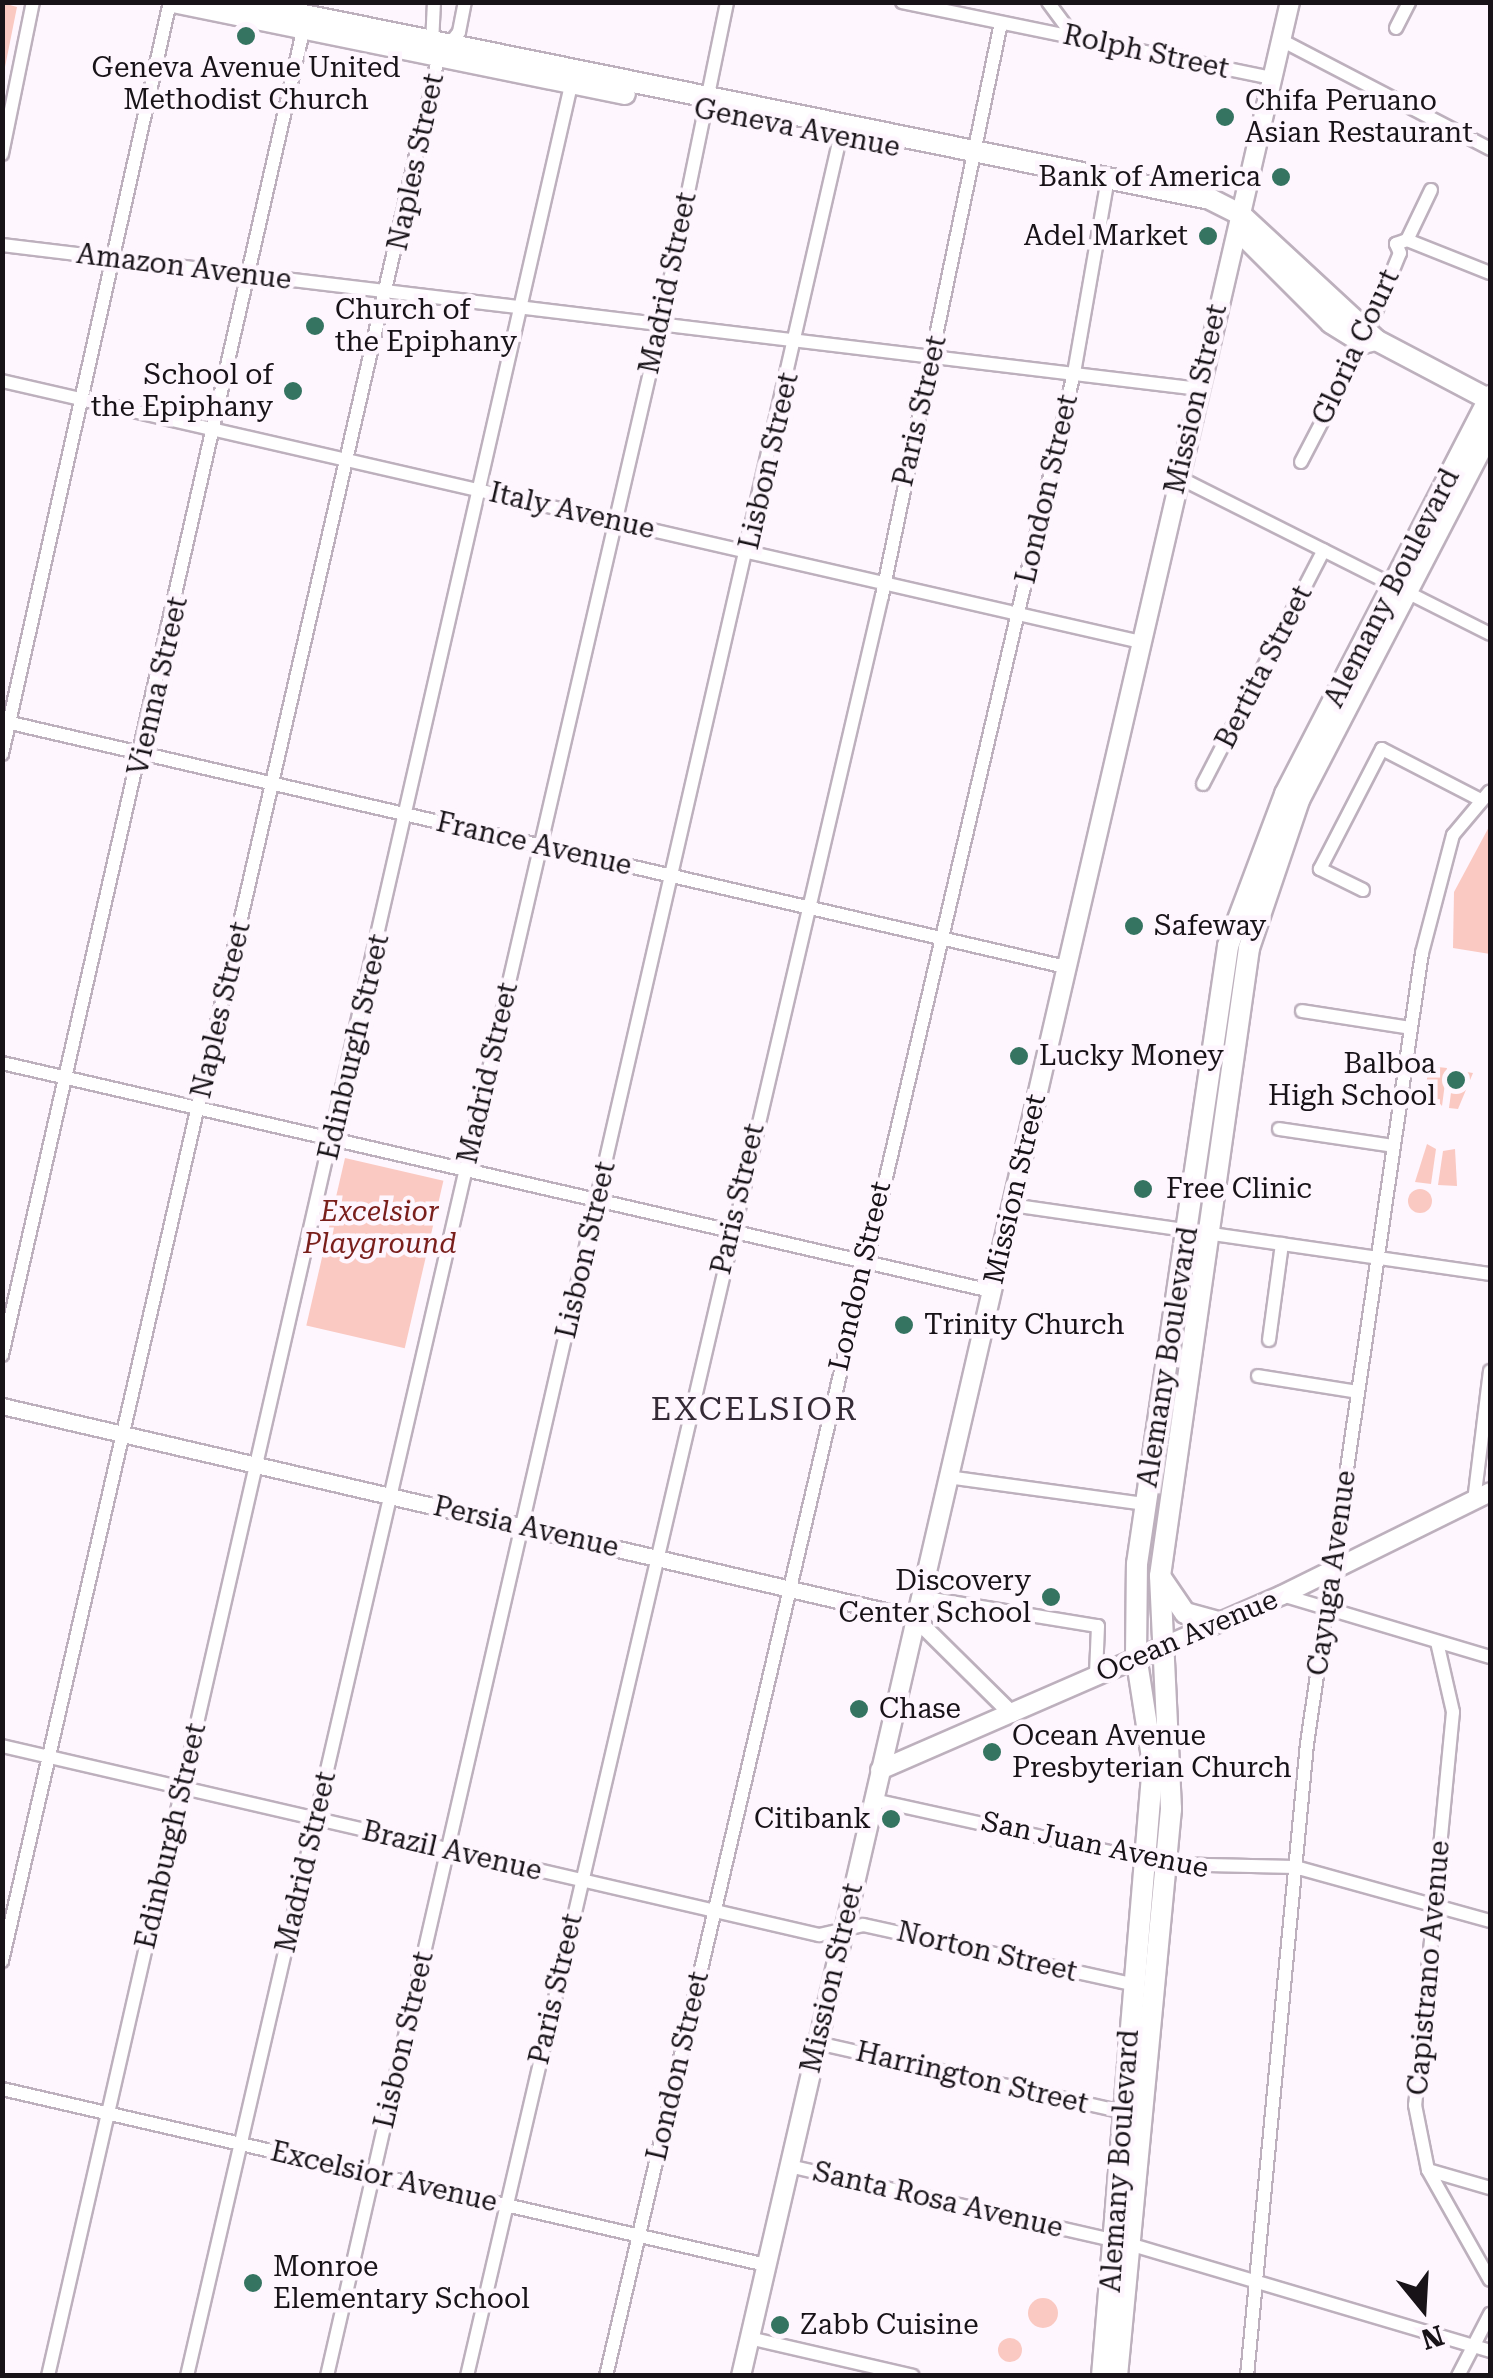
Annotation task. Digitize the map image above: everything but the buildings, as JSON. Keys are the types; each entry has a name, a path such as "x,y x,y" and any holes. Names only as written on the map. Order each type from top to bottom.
{"main road":[{"name":"Geneva Avenue","path":"171,2 440,47 1107,184 1206,212 1239,222 1367,337 1490,398"},
{"name":"Geneva Avenue","path":"240,2 305,22"},
{"name":"Mission Street","path":"741,2376 1290,2"},
{"name":"Alemany Boulevard","path":"1117,2376 1131,1984 1173,1759 1160,1646 1160,1576 1198,1229 1244,890 1401,587 1490,398"},
{"name":"Alemany Boulevard","path":"1401,587 1490,432"},
{"name":"Alemany Boulevard","path":"1102,2376 1122,2243 1154,1862 1153,1764 1136,1656 1146,1504 1198,1229"},
{"name":"Ocean Avenue","path":"880,1770 1282,1596 1482,1496"},
{"path":"1160,1576 1185,1613 1218,1622"}],"street":[{"path":"2,154 34,2"},
{"path":"2,754 6,722 117,259 171,2"},
{"name":"Naples Street","path":"434,2 440,47"},
{"name":"Naples Street","path":"2,1961 351,460 440,47 465,2"},
{"name":"Madrid Street","path":"187,2376 661,324 727,2"},
{"name":"Rolph Street","path":"902,2 1272,78"},
{"path":"1048,2 1074,38"},
{"path":"1396,28 1409,2"},
{"name":"Vienna Street","path":"2,1356 253,275 305,22"},
{"name":"Paris Street","path":"466,2376 933,356 1001,23"},
{"path":"1281,40 1490,149"},
{"name":"Edinburgh Street","path":"48,2376 525,308 573,77"},
{"name":"Lisbon Street","path":"326,2376 797,340 841,131"},
{"name":"London Street","path":"606,2376 938,936 1074,373 1107,184"},
{"name":"Gloria Court","path":"1301,462 1367,337 1400,253 1396,244 1407,240 1430,190"},
{"path":"1407,240 1490,273"},
{"name":"Amazon Avenue","path":"2,246 1198,389"},
{"name":"Italy Avenue","path":"2,381 1141,642"},
{"path":"1178,477 1490,634"},
{"name":"Bertita Street","path":"1203,784 1324,550"},
{"name":"France Avenue","path":"6,722 1066,967"},
{"path":"1363,890 1320,869 1382,749 1485,795"},
{"name":"Cayuga Avenue","path":"1247,2376 1295,1868 1326,1610 1411,1028 1436,876 1485,795"},
{"path":"1302,1011 1411,1028"},
{"path":"2,1063 991,1291"},
{"path":"1279,1129 1394,1146"},
{"path":"1011,1205 1490,1274"},
{"path":"1269,1340 1282,1244"},
{"path":"1482,1496 1490,1371"},
{"path":"1258,1376 1358,1392"},
{"name":"Persia Avenue","path":"2,1406 915,1618"},
{"path":"948,1477 1146,1504"},
{"path":"920,1596 1098,1626 1096,1674"},
{"path":"1282,1596 1490,1657"},
{"path":"915,1618 1012,1714"},
{"name":"Capistrano Avenue","path":"1437,1642 1452,1712 1416,2105 1428,2170 1490,2280"},
{"name":"Brazil Avenue","path":"2,1746 826,1936 844,1930"},
{"name":"San Juan Avenue","path":"874,1800 1154,1862 1295,1868 1490,1921"},
{"name":"Norton Street","path":"844,1930 863,1925 1131,1984"},
{"name":"Harrington Street","path":"817,2043 1128,2113"},
{"name":"Excelsior Avenue","path":"2,2089 766,2265"},
{"name":"Santa Rosa Avenue","path":"789,2166 1122,2243 1490,2351"},
{"path":"1428,2170 1490,2188"},
{"path":"1458,2376 1490,2314"},
{"path":"749,2338 913,2376"}],"green space":[{"path":"2,3 17,7 3,77"},
{"path":"1490,825 1490,954 1453,948 1454,892"},
{"path":"1429,1066 1447,1068 1442,1106 1428,1090 1423,1104"},
{"path":"1454,1070 1473,1073 1458,1109 1449,1108"},
{"path":"1427,1144 1436,1149 1431,1184 1415,1182"},
{"path":"1455,1149 1457,1186 1438,1185 1443,1151"},
{"name":"Excelsior Playground","path":"345,1158 443,1181 405,1348 306,1326"},
{"path":"1420,1189 1432,1201 1420,1213 1408,1201"},
{"path":"1043,2298 1054,2302 1058,2313 1054,2324 1043,2328 1032,2324 1028,2313 1032,2302"},
{"path":"1010,2338 1022,2350 1010,2362 998,2350"}],"place":[{"name":"Geneva Avenue United Methodist Church","path":"246,36"},
{"name":"Chifa Peruano Asian Restaurant","path":"1225,117"},
{"name":"Bank of America","path":"1281,177"},
{"name":"Adel Market","path":"1208,236"},
{"name":"Church of the Epiphany","path":"315,326"},
{"name":"School of the Epiphany","path":"293,391"},
{"name":"Safeway","path":"1134,926"},
{"name":"Lucky Money","path":"1019,1056"},
{"name":"Balboa High School","path":"1456,1080"},
{"name":"Free Clinic","path":"1143,1189"},
{"name":"Trinity Church","path":"904,1325"},
{"name":"Discovery Center School","path":"1051,1597"},
{"name":"Chase","path":"859,1709"},
{"name":"Ocean Avenue Presbyterian Church","path":"992,1752"},
{"name":"Citibank","path":"891,1819"},
{"name":"Monroe Elementary School","path":"253,2283"},
{"name":"Zabb Cuisine","path":"780,2325"}],"district":[{"name":"EXCELSIOR","path":"755,1409"}]}
